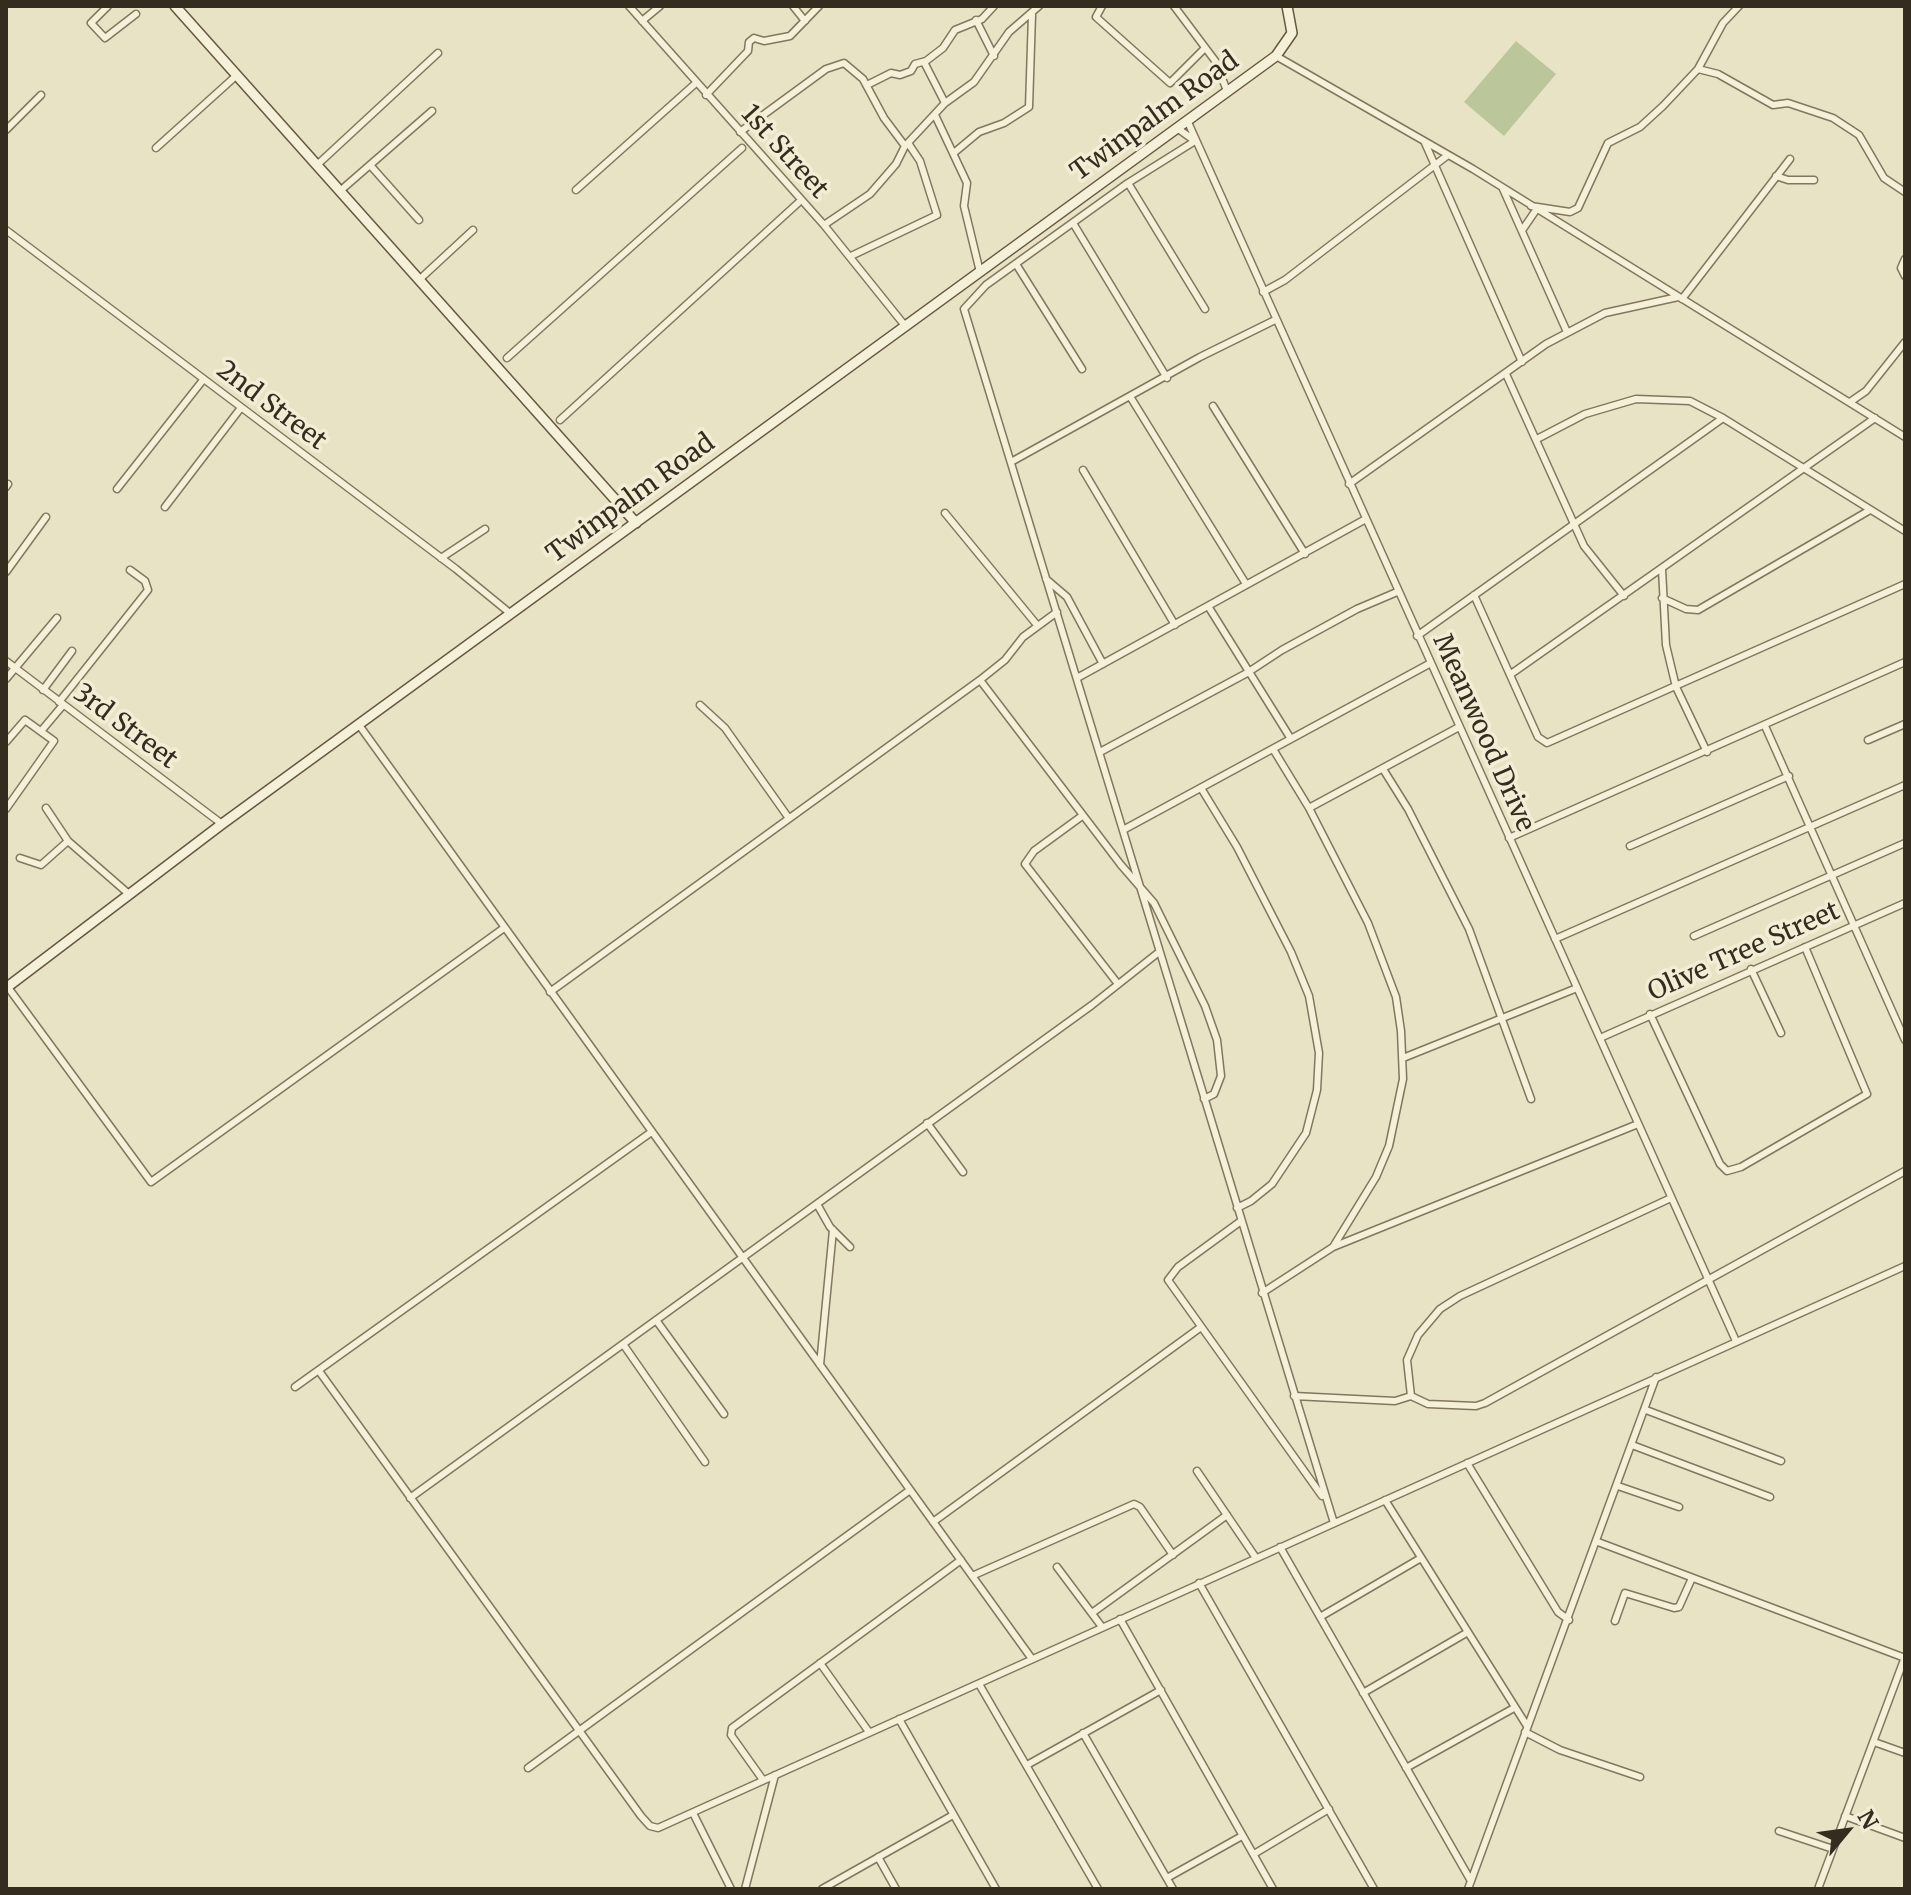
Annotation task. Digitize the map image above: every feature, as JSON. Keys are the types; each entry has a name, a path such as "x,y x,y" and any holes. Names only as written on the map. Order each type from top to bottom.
{"main road":[{"path":"175,6 636,523"},
{"name":"Twinpalm Road","path":"7,987 222,824 1276,56 1292,33 1287,6"}],"street":[{"path":"108,6 91,23 105,38 136,14"},
{"name":"1st Street","path":"629,6 851,256 906,327"},
{"path":"642,21 660,6"},
{"path":"793,6 805,21"},
{"path":"706,95 748,51 749,42 754,38 778,40 790,36 819,6"},
{"path":"867,85 891,73 904,74 915,64 924,62 943,48 955,30 982,19 994,6"},
{"path":"824,225 870,194 896,164 907,144 945,103 974,82 1009,32 1039,6"},
{"path":"1102,6 1096,17 1170,83 1205,48"},
{"path":"1174,6 1216,62 1227,91"},
{"path":"1528,205 1565,212 1578,208 1608,143 1647,121 1698,69 1723,23 1739,6"},
{"path":"955,152 979,132 1004,123 1029,107 1032,15"},
{"path":"976,20 994,56"},
{"path":"317,165 438,53"},
{"path":"1276,56 1448,155 1905,437"},
{"path":"924,62 945,103"},
{"path":"740,132 826,69 844,63 867,85 884,118 920,161 937,215 851,256"},
{"path":"1698,69 1718,74 1773,105 1788,103 1833,118 1859,135 1884,178 1905,192"},
{"path":"156,148 237,75"},
{"path":"576,190 696,83"},
{"path":"6,130 41,95"},
{"path":"340,191 432,111"},
{"path":"935,115 967,183 964,206 980,272"},
{"name":"Meanwood Drive","path":"1187,120 1364,520 1736,1341"},
{"path":"1177,128 1195,141 1128,183 986,285 964,309 1334,1523"},
{"path":"1425,143 1522,362"},
{"path":"507,358 742,148"},
{"path":"1263,292 1285,280 1448,155"},
{"path":"1349,484 1567,332 1605,313 1680,298 1790,159"},
{"path":"370,165 419,220"},
{"path":"1776,176 1795,181 1814,180"},
{"path":"1128,183 1205,309"},
{"path":"1503,189 1567,332"},
{"path":"560,420 798,203"},
{"path":"1523,229 1536,210"},
{"path":"1073,223 1167,378"},
{"name":"2nd Street","path":"6,230 511,614"},
{"path":"420,279 473,230"},
{"path":"1905,259 1901,268 1905,276"},
{"path":"1016,264 1082,369"},
{"path":"1011,462 1200,357 1275,320"},
{"path":"1850,402 1864,393 1905,342"},
{"path":"1506,374 1592,558 1624,596"},
{"path":"117,489 203,380"},
{"path":"1131,398 1246,584"},
{"path":"1537,439 1585,414 1636,399 1690,401 1723,418 1905,531"},
{"path":"1213,406 1305,554"},
{"path":"165,507 240,409"},
{"path":"1417,636 1723,418"},
{"path":"1511,674 1875,418"},
{"path":"1083,470 1175,625"},
{"path":"1662,598 1686,609 1698,610 1870,510"},
{"path":"945,513 1037,625"},
{"path":"6,572 46,517"},
{"path":"1077,678 1364,520"},
{"path":"441,558 485,529"},
{"path":"1662,569 1663,628 1676,687 1707,752"},
{"path":"42,730 148,590 145,581 130,570"},
{"path":"1046,579 1067,597 1103,664"},
{"path":"1474,595 1544,743 1905,584"},
{"path":"1100,752 1247,673 1282,650 1397,592"},
{"path":"1208,606 1291,739"},
{"path":"550,992 980,680 1037,625 1057,612"},
{"path":"6,679 57,618"},
{"path":"43,690 72,651"},
{"name":"3rd Street","path":"6,661 222,824"},
{"path":"1509,838 1905,662"},
{"path":"1123,830 1429,664"},
{"path":"980,680 1082,816 1154,903 1205,1006 1217,1040 1221,1076 1214,1094 1204,1099"},
{"path":"700,705 725,728 788,817"},
{"path":"6,742 23,721 29,720 54,744 6,809"},
{"path":"1868,740 1905,724"},
{"path":"359,725 650,1133 1032,1659"},
{"path":"1765,726 1905,1040"},
{"path":"1309,808 1459,727"},
{"path":"1273,749 1309,808 1382,959 1400,1014 1403,1058 1400,1100 1384,1160 1333,1247"},
{"path":"1383,769 1448,884 1531,1099"},
{"path":"1630,846 1789,776"},
{"path":"1555,939 1905,785"},
{"path":"1201,788 1237,847 1291,952 1309,996 1319,1053 1317,1090 1306,1133 1272,1184 1237,1208"},
{"path":"46,808 68,841 130,895"},
{"path":"1082,816 1034,851 1025,864 1118,984"},
{"path":"20,858 41,865 68,841"},
{"path":"1694,936 1905,843"},
{"name":"Olive Tree Street","path":"1600,1038 1905,903"},
{"path":"7,987 151,1182 504,928"},
{"path":"1650,1014 1720,1164 1727,1171 1741,1167 1867,1094 1805,947"},
{"path":"410,1498 1159,952"},
{"path":"1751,969 1781,1033"},
{"path":"1403,1058 1577,988"},
{"path":"927,1123 963,1172"},
{"path":"1262,1293 1333,1247 1638,1124"},
{"path":"295,1387 650,1133"},
{"path":"1294,1396 1395,1401 1411,1396 1428,1404 1476,1406 1485,1403 1905,1171"},
{"path":"1411,1396 1407,1360 1418,1335 1440,1309 1460,1296 1671,1198"},
{"path":"817,1204 833,1230 850,1247"},
{"path":"1241,1221 1169,1275 1170,1285 1327,1503"},
{"path":"820,1365 833,1230"},
{"path":"319,1371 650,1826 664,1827 1905,1266"},
{"path":"656,1320 724,1414"},
{"path":"933,1522 1201,1327"},
{"path":"623,1344 705,1462"},
{"path":"1468,1889 1598,1542 1656,1377"},
{"path":"1646,1410 1781,1461"},
{"path":"1632,1445 1770,1497"},
{"path":"1467,1463 1558,1612 1569,1620"},
{"path":"1197,1471 1256,1558"},
{"path":"1618,1486 1679,1507"},
{"path":"528,1768 910,1490"},
{"path":"1385,1500 1526,1729 1560,1750 1640,1777"},
{"path":"972,1576 1134,1504 1140,1507 1173,1555"},
{"path":"1092,1613 1227,1515"},
{"path":"1598,1542 1905,1657 1818,1889"},
{"path":"1280,1547 1471,1881"},
{"path":"1320,1617 1421,1558"},
{"path":"763,1780 731,1735 732,1728 961,1560"},
{"path":"1057,1567 1102,1627"},
{"path":"1615,1621 1625,1593 1679,1607 1692,1578"},
{"path":"1199,1583 1374,1889"},
{"path":"1120,1619 1273,1889"},
{"path":"1363,1693 1468,1632"},
{"path":"820,1663 869,1732"},
{"path":"979,1684 1098,1889"},
{"path":"1027,1765 1161,1690"},
{"path":"1406,1768 1514,1708"},
{"path":"899,1719 996,1889"},
{"path":"1083,1733 1173,1889"},
{"path":"1874,1742 1905,1753"},
{"path":"745,1889 775,1775"},
{"path":"1254,1854 1329,1809"},
{"path":"693,1813 731,1889"},
{"path":"822,1889 953,1815"},
{"path":"1845,1816 1905,1838"},
{"path":"1779,1831 1833,1849"},
{"path":"1167,1878 1242,1836"},
{"path":"878,1857 896,1889"}],"green space":[{"path":"1516,41 1556,74 1504,136 1464,102"}]}
